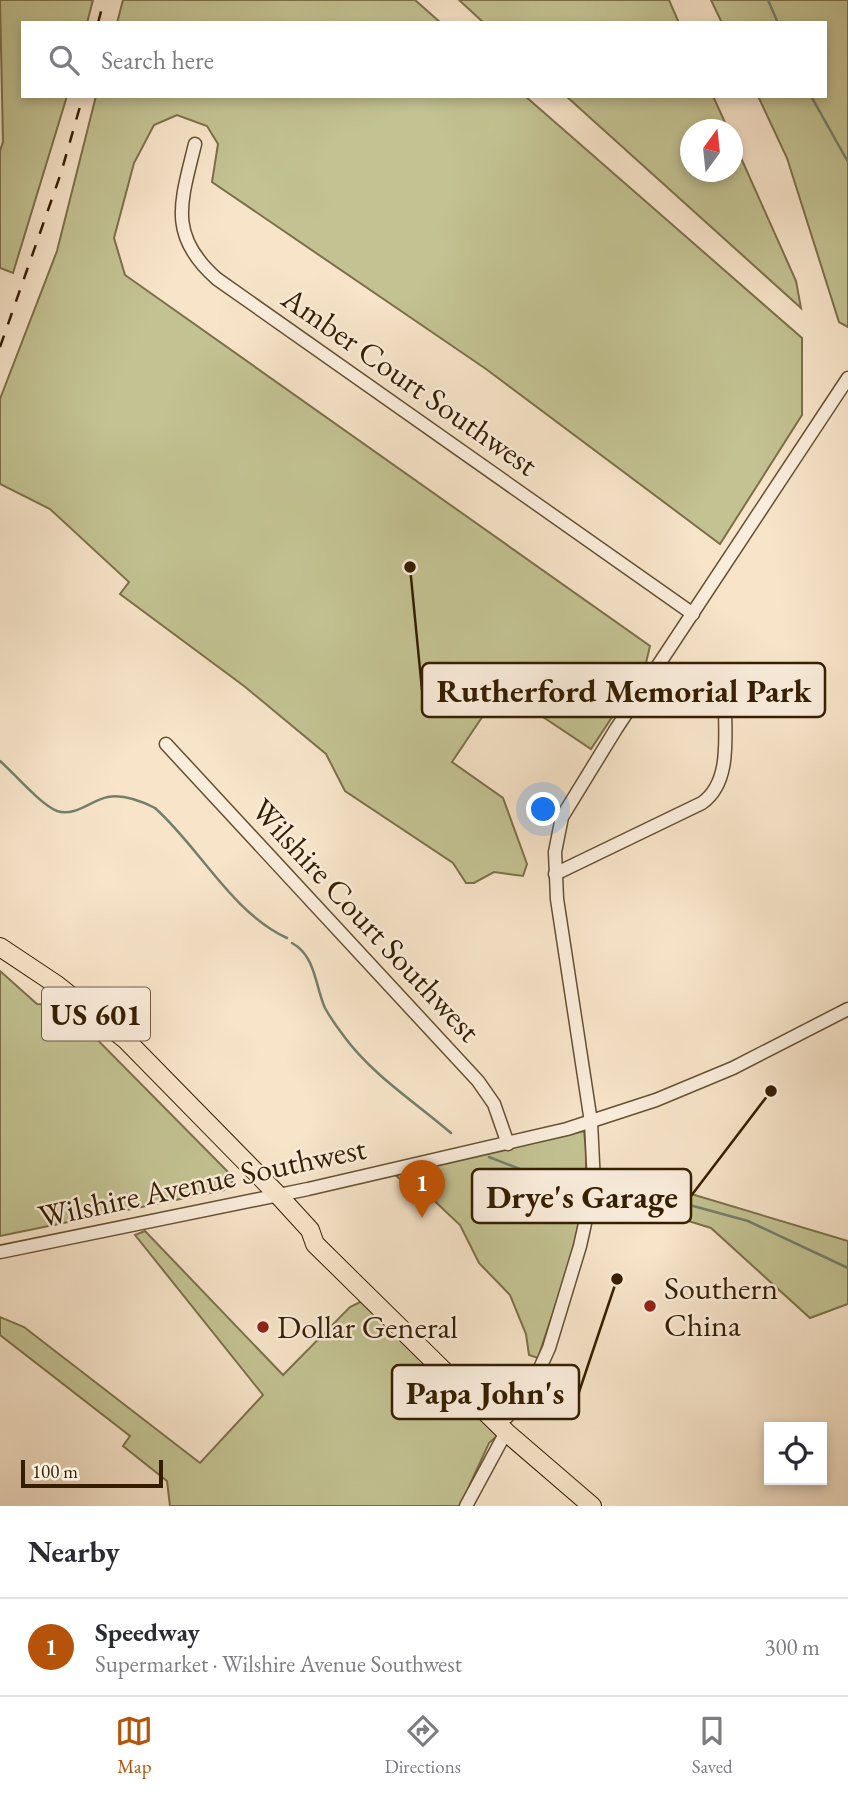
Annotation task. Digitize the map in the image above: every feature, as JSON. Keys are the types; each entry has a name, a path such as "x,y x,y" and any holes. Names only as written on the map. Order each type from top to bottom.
{"highway":[{"name":"US 601","path":"0,947 57,985 126,1040 310,1230 322,1234 506,1425 592,1506"}],"street":[{"name":"Amber Court Southwest","path":"194,144 181,214 184,235 199,263 217,279 693,614"},
{"path":"466,1506 506,1425 540,1368 577,1258 594,1183 591,1122 565,962 555,874 556,842 570,800 848,377"},
{"path":"555,874 702,803 716,792 723,775 725,698"},
{"name":"Wilshire Court Southwest","path":"166,744 478,1081 494,1104 508,1144"},
{"name":"Wilshire Avenue Southwest","path":"0,1252 278,1195 508,1144 591,1122 675,1093 733,1068 848,1009"}],"shaded area":[{"path":"0,0 93,0 88,21 21,21 21,98 66,98 13,273 0,268 0,151 3,142"},
{"path":"123,0 415,0 439,21 118,21"},
{"path":"459,0 669,0 678,21 482,21"},
{"path":"711,0 848,0 848,327 839,322 787,158 759,98 827,98 827,21 721,21"},
{"path":"95,98 527,98 802,338 802,415 720,544 486,369 212,182 218,144 207,126 177,115 154,125 134,163 114,238 125,275 650,646 645,667 591,749 501,689 452,762 503,798 527,864 523,876 494,872 474,883 466,883 453,863 345,791 326,754 244,686 120,594 129,582 50,509 0,484 0,399 57,251"},
{"path":"568,98 714,98 723,119 680,119 680,182 743,182 743,162 796,281 801,308"},
{"path":"0,971 37,1004 64,1006 235,1179 224,1190 0,1236"},
{"path":"584,1131 585,1189 580,1217 566,1274 538,1358 529,1355 526,1334 510,1295 479,1263 460,1225 424,1191 410,1187 394,1174"},
{"path":"606,1184 678,1190 848,1241 848,1304 810,1318 711,1228 682,1219 632,1223 598,1217"},
{"path":"145,1231 283,1375 350,1307 362,1301 499,1434 489,1443 460,1506 170,1506 167,1481 123,1446 130,1436 0,1335 0,1317 24,1327 200,1463 263,1395 135,1235"}],"waterway":[{"path":"768,0 777,21"},
{"path":"812,98 848,162"},
{"path":"0,761 35,796 57,811 71,812 114,796 132,799 155,808 232,896 267,927 287,938"},
{"path":"292,943 306,956 325,1008 354,1049 380,1075 451,1133"},
{"path":"489,1157 558,1184 584,1189"},
{"path":"601,1193 675,1201 748,1221 848,1268"}],"railway":[{"path":"99,21 104,0"},
{"path":"0,347 61,173 82,98"}],"place":[{"name":"Rutherford Memorial Park","path":"410,567"},
{"name":"Drye's Garage","path":"771,1091"},
{"name":"Speedway","path":"422,1218"},
{"name":"Papa John's","path":"617,1279"},
{"name":"Southern China","path":"650,1306"},
{"name":"Dollar General","path":"263,1327"}]}
